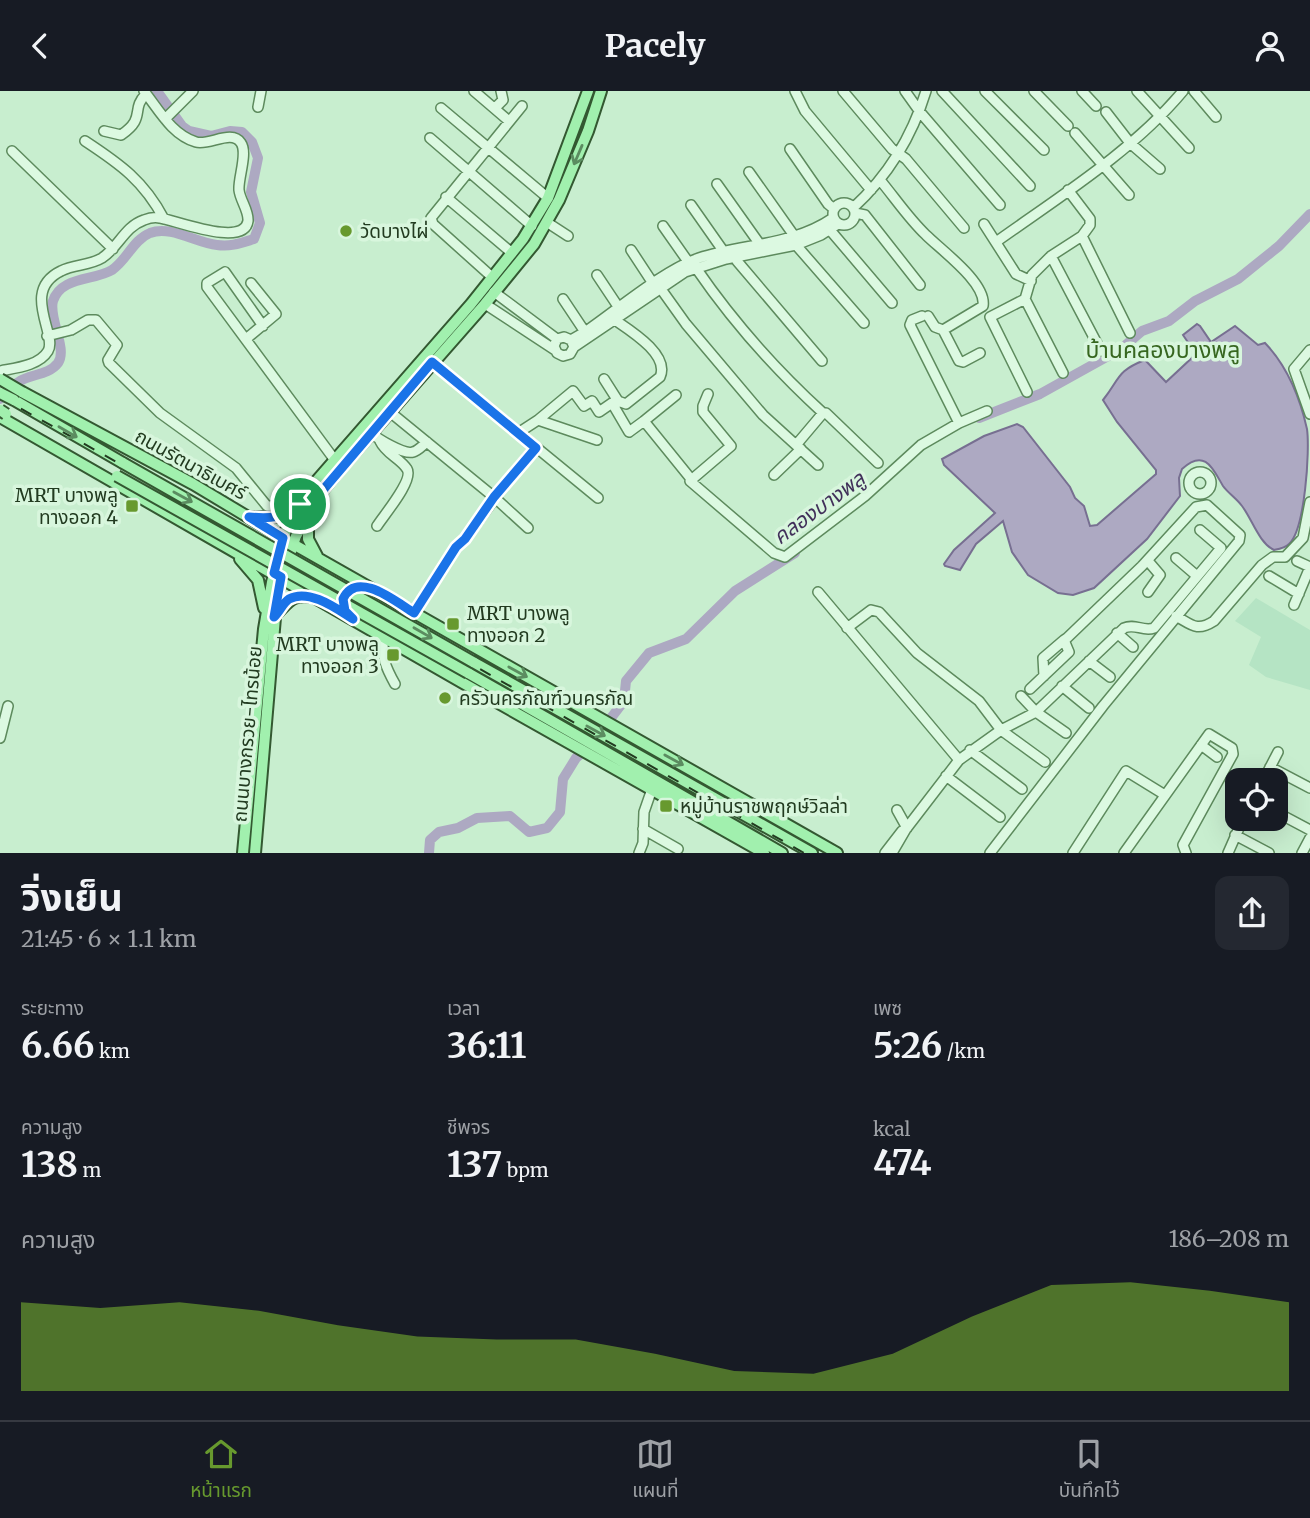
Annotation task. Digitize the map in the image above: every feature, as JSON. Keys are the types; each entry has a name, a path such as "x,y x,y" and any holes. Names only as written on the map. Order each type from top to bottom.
{"main road":[{"name":"ถนนบางกรวย-ไทรน้อย","path":"243,853 264,629 295,510 334,459 492,277 532,226 548,198 589,91"},
{"name":"ถนนบางกรวย-ไทรน้อย","path":"288,541 306,519 323,490 534,244 548,223 588,131 601,91"},
{"name":"ถนนรัตนาธิเบศร์","path":"0,379 18,396 123,463 812,853"},
{"path":"2,416 20,385 105,431 108,437"},
{"name":"ถนนรัตนาธิเบศร์","path":"0,393 18,396 108,437 837,853"},
{"path":"2,416 209,538 762,852"},
{"path":"2,416 117,476 782,853"},
{"path":"209,538 223,540 232,533 235,519 226,503"},
{"path":"249,517 270,519 295,510 306,519 308,540 320,559"},
{"path":"227,547 258,580 264,602 264,629"},
{"name":"ถนนบางกรวย-ไทรน้อย","path":"255,853 278,575"},
{"path":"353,619 342,606 345,594 352,587 359,585 373,590"},
{"path":"274,617 286,602 301,596 311,597 333,607"},
{"path":"784,822 829,853"}],"street":[{"path":"166,117 193,91"},
{"path":"258,107 261,91"},
{"path":"474,91 509,121"},
{"path":"495,108 503,100 501,91"},
{"path":"795,91 805,111 871,190"},
{"path":"843,91 964,228"},
{"path":"905,91 1000,205"},
{"path":"834,220 842,225 851,223 854,210 880,180 914,128 926,91"},
{"path":"942,91 1030,186"},
{"path":"985,91 1044,150"},
{"path":"1034,91 1072,129 1129,195"},
{"path":"1082,91 1096,106"},
{"path":"1138,91 1188,148"},
{"path":"996,242 1130,143 1161,117 1183,91"},
{"path":"1194,91 1216,117"},
{"path":"54,334 42,314 45,284 62,270 92,263 113,249 131,227 157,217 218,233 245,228 248,219 239,192 244,151 236,138 195,142 176,131 146,92 139,104 137,121 130,129 121,135 104,131"},
{"path":"492,277 431,221 446,197 522,106"},
{"path":"441,108 548,198"},
{"path":"1105,112 1130,143 1160,169"},
{"path":"430,138 532,226"},
{"path":"85,141 131,173 157,205 164,219"},
{"path":"790,149 828,204 834,220 892,303"},
{"path":"12,151 113,249"},
{"path":"750,171 796,241 864,323"},
{"path":"880,180 926,235 957,260 984,299 983,306 943,330"},
{"path":"717,184 761,246"},
{"path":"1027,392 990,317 1025,299 1032,275 1051,256 1082,236 1090,225 1090,219 1068,190"},
{"path":"446,197 512,253"},
{"path":"692,265 796,241 834,220 845,203 865,215 920,285"},
{"path":"691,205 724,252"},
{"path":"548,223 568,236"},
{"path":"984,224 1016,274 1031,281"},
{"path":"663,226 712,292 795,388 823,413 830,415 877,463"},
{"path":"1082,236 1130,333"},
{"path":"485,304 563,356 570,354 572,344 585,332 619,308 692,265 724,252 735,254 761,246 796,241"},
{"path":"631,250 686,324 763,415 817,465"},
{"path":"735,254 822,361"},
{"path":"1051,256 1101,351"},
{"path":"263,326 225,272 207,283 207,287 334,459"},
{"path":"597,275 619,308"},
{"path":"246,339 276,314 251,283"},
{"path":"572,344 615,320 657,287"},
{"path":"495,292 557,339"},
{"path":"563,299 585,332"},
{"path":"1025,299 1063,373"},
{"path":"509,321 516,317 517,309"},
{"path":"959,423 910,325 912,320 925,316 935,327 943,330 959,361 980,353"},
{"path":"54,334 71,330 88,320 96,320 117,345 108,363 151,405 236,468 267,506 284,506 295,510"},
{"path":"604,379 618,401 626,404 660,377 663,370 655,353 615,320"},
{"path":"0,372 36,362 47,353 54,334"},
{"path":"557,339 564,337 572,344"},
{"path":"555,350 557,339"},
{"path":"1310,350 1294,369 1310,414"},
{"path":"432,362 598,498"},
{"path":"518,433 538,421 573,391 584,406 592,401 599,412 612,403 629,432 676,395"},
{"path":"691,479 731,446 703,412 708,394"},
{"path":"644,421 691,479 691,484 774,553 785,557 865,496 920,445 987,411"},
{"path":"390,412 495,497 528,528"},
{"path":"774,475 823,413"},
{"path":"538,421 597,440"},
{"path":"371,433 407,470 409,476 377,526"},
{"path":"380,441 412,453 427,442"},
{"path":"414,613 456,547 536,448"},
{"path":"990,853 1103,706 1240,538 1203,499 1148,561 1065,641 1043,658 1044,676"},
{"path":"1176,616 1196,627 1204,627 1214,621 1262,565 1273,557 1285,557 1303,538 1310,502"},
{"path":"892,853 946,776 970,750 1036,712 1117,633 1129,626 1146,630 1154,628 1221,548 1200,530"},
{"path":"1176,558 1197,576"},
{"path":"1148,561 1160,575 1148,592"},
{"path":"1294,605 1310,567 1297,561"},
{"path":"1269,576 1299,594"},
{"path":"818,592 959,760"},
{"path":"848,628 871,610 879,612 917,653 979,701 1001,730 1045,761"},
{"path":"1117,633 1133,646"},
{"path":"384,638 383,655 386,668 395,684"},
{"path":"1030,689 1069,652 1065,641"},
{"path":"1089,661 1110,677"},
{"path":"1062,686 1088,708"},
{"path":"1021,695 1036,712 1066,733"},
{"path":"0,738 8,706"},
{"path":"1124,853 1209,734 1234,751 1183,845 1186,853"},
{"path":"1201,745 1217,757"},
{"path":"970,750 1022,789"},
{"path":"1278,751 1270,767 1310,787"},
{"path":"1073,853 1126,771 1165,795"},
{"path":"946,776 1000,817"},
{"path":"639,853 643,843 644,812 652,789"},
{"path":"897,810 907,829"},
{"path":"1288,818 1310,830"},
{"path":"643,829 678,849"},
{"path":"885,853 902,831 907,829"},
{"path":"1228,853 1237,831"},
{"path":"1235,835 1269,853"},
{"path":"1306,850 1310,838"}],"green space":[{"path":"1256,598 1310,630 1310,690 1266,677 1249,665 1261,637 1235,621"}],"shaded area":[{"path":"1197,324 1211,342 1235,326 1258,345 1265,343 1280,362 1296,394 1307,429 1308,454 1303,507 1289,544 1274,550 1269,547 1212,468 1197,460 1182,469 1179,478 1180,496 1147,539 1094,588 1073,595 1058,593 1028,575 1012,552 1003,521 976,544 960,570 945,566 954,550 995,513 944,465 942,459 984,436 1017,424 1023,427 1070,487 1075,498 1084,506 1090,526 1097,525 1156,474 1156,470 1117,422 1103,400 1123,372 1145,360 1166,382 1196,354 1183,335"}],"waterway":[{"path":"0,399 20,381 50,370 58,363 61,350 52,308 57,293 63,287 112,270 139,240 150,233 166,231 209,244 222,245 254,239 260,223 251,192 258,158 252,142 242,132 230,131 211,136 189,131 182,126 157,91"},
{"name":"คลองบางพลู","path":"979,418 1040,394 1121,349 1142,331 1169,321 1195,301 1238,279 1279,246 1310,214"},
{"name":"คลองบางพลู","path":"429,853 430,840 439,832 458,828 477,818 510,816 529,832 547,828 560,812 563,779 576,758 591,744 624,701 626,681 649,653 686,639 735,591 795,553"}],"railway":[{"path":"0,397 287,557 804,853"},
{"path":"142,486 413,639"}],"place":[{"name":"วัดบางไผ่","path":"346,231"},
{"name":"MRT บางพลู ทางออก 4","path":"132,506"},
{"name":"MRT บางพลู ทางออก 2","path":"453,624"},
{"name":"MRT บางพลู ทางออก 3","path":"393,655"},
{"name":"ครัวนครภัณฑ์วนครภัณ","path":"445,698"},
{"name":"หมู่บ้านราชพฤกษ์วิลล่า","path":"666,806"}],"district":[{"name":"บ้านคลองบางพลู","path":"1163,350"}],"route":[{"path":"432,362 536,448 456,547 414,613 359,585 348,590 343,599 342,606 353,619 311,597 301,596 291,598 274,617 281,577 274,573 283,538 249,517 279,517 300,504 293,516 304,523 323,490 432,362"}]}
